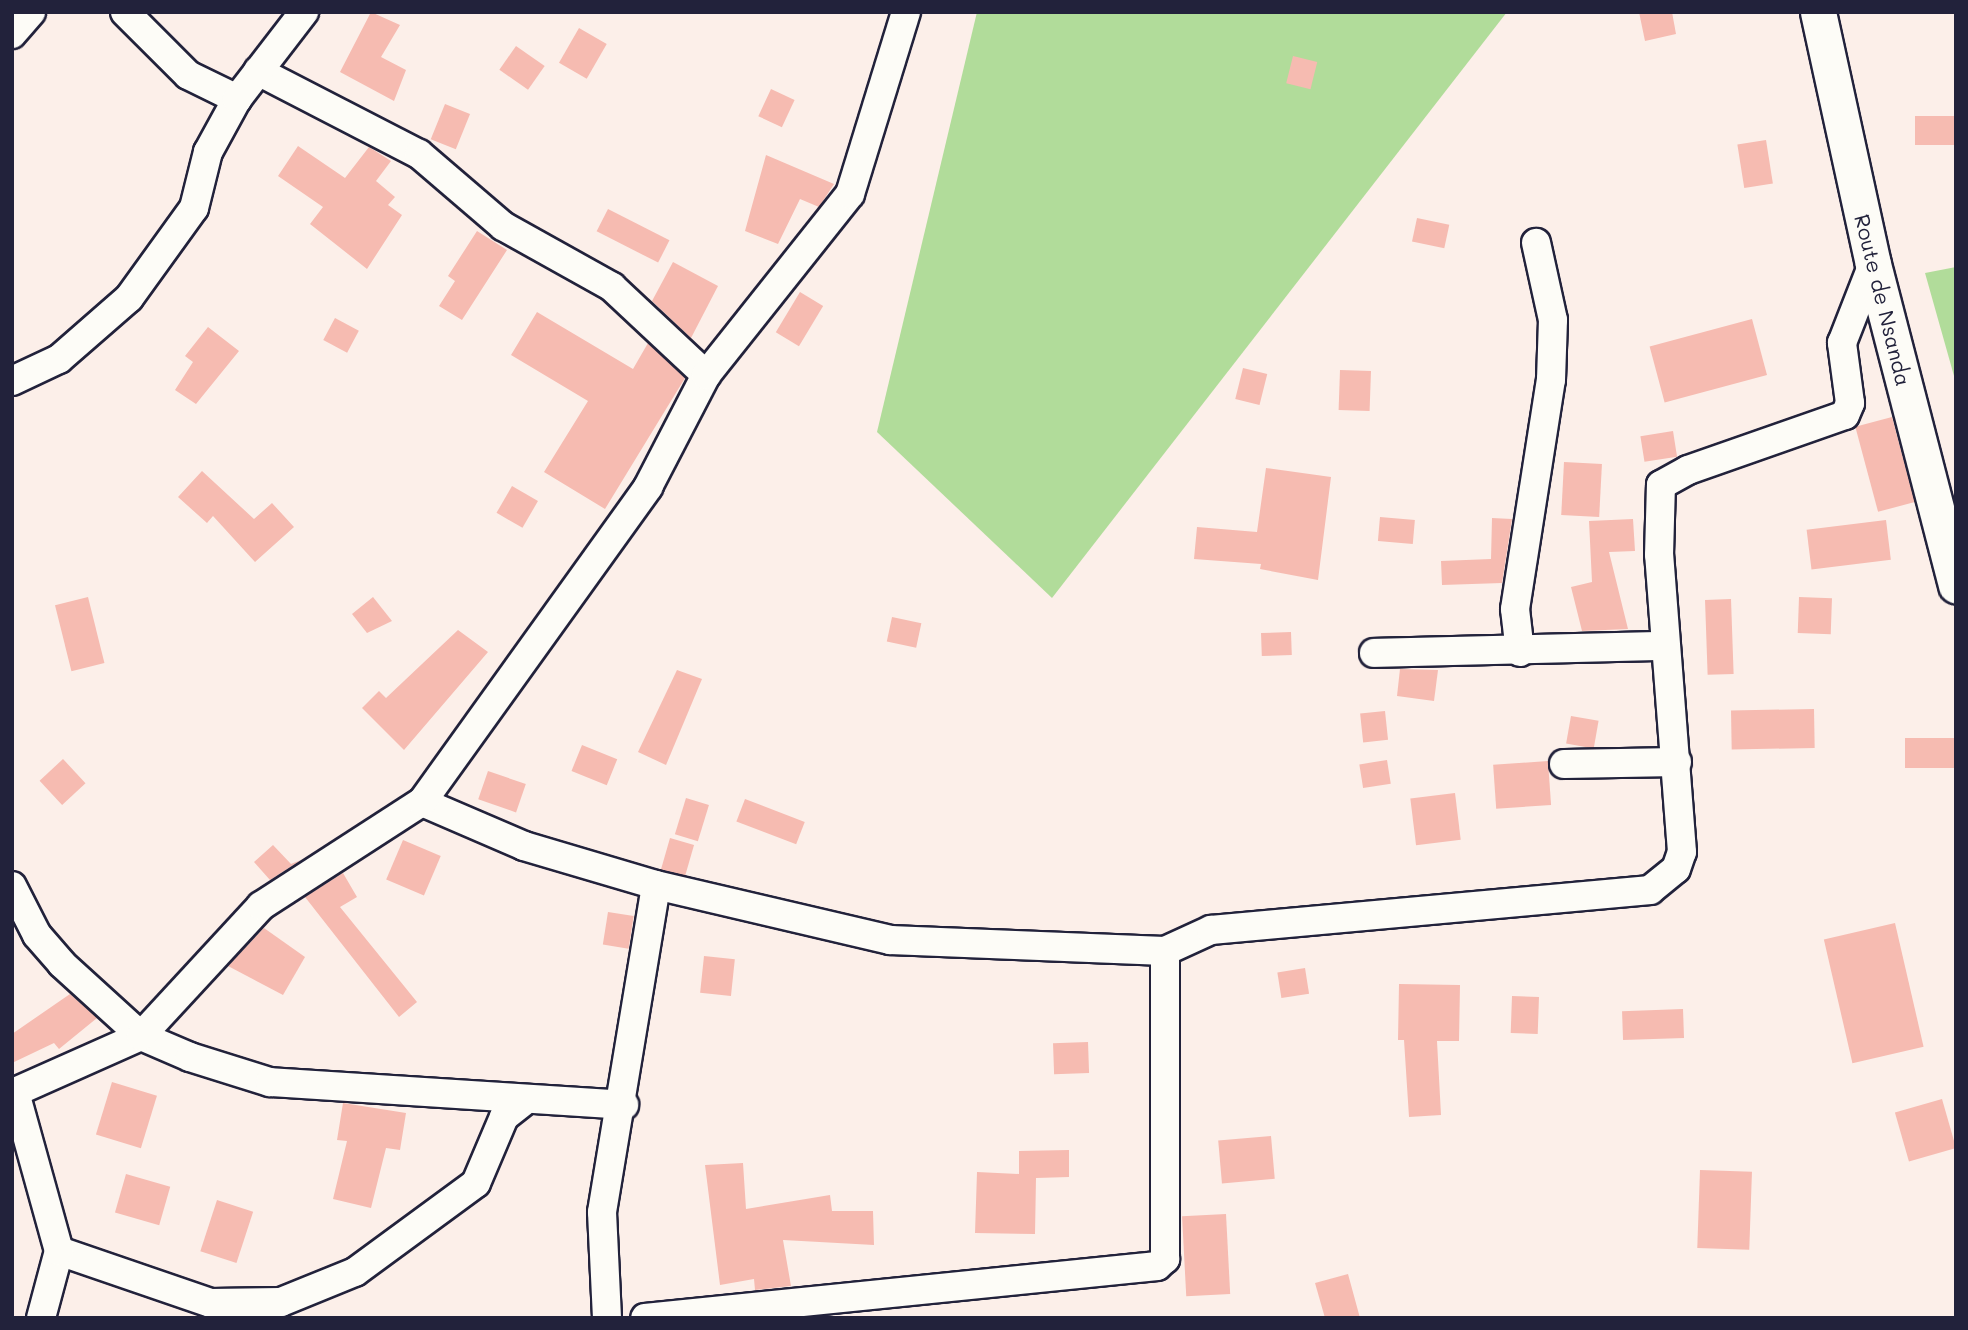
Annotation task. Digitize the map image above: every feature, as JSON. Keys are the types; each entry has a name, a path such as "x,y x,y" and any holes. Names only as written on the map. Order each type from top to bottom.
{"street":[{"path":"12,34 31,12"},
{"path":"125,12 188,75 237,99"},
{"path":"12,381 59,359 129,298 194,208 208,152 237,99 304,12"},
{"path":"41,1318 59,1251 15,1093 141,1036 261,906 422,802 649,487 706,375 850,194 906,12"},
{"name":"Route de Nsanda","path":"1818,12 1873,264 1956,585"},
{"path":"258,71 419,154 503,226 611,287 706,375"},
{"path":"1520,652 1515,610 1553,344 1536,243"},
{"path":"422,802 524,846 656,885 890,940 1165,951 1211,930 1650,890 1676,869 1682,852 1677,762 1664,646 1657,501 1661,485 1688,470 1845,415 1850,402 1842,343 1873,264"},
{"path":"1374,653 1520,652 1664,646"},
{"path":"1564,764 1677,762"},
{"path":"607,1318 602,1212 624,1105 656,885"},
{"path":"13,890 37,935 141,1036 270,1082 522,1103 624,1105"},
{"path":"645,1318 1157,1266 1165,1259 1166,1245 1165,951"},
{"path":"59,1251 211,1303 281,1302 355,1272 476,1183 504,1117 522,1103"}],"green space":[{"path":"977,12 1507,12 1052,598 877,432"},
{"path":"1956,267 1956,383 1925,273"}],"building":[{"path":"371,12 400,25 381,57 406,70 394,101 340,72"},
{"path":"1639,12 1672,12 1676,34 1645,41"},
{"path":"579,28 607,44 587,79 559,63"},
{"path":"516,46 545,66 528,90 499,70"},
{"path":"1293,56 1317,62 1310,89 1286,83"},
{"path":"771,89 795,100 782,127 758,116"},
{"path":"445,104 470,114 456,149 431,139"},
{"path":"1915,116 1956,116 1956,145 1915,145"},
{"path":"1766,140 1773,183 1744,188 1737,145"},
{"path":"298,146 345,178 369,147 391,161 376,181 395,197 388,205 402,215 367,269 310,224 323,207 278,176"},
{"path":"766,155 834,184 819,207 800,199 778,244 745,231"},
{"path":"608,209 669,240 658,263 597,231"},
{"path":"1417,218 1449,225 1444,248 1412,241"},
{"path":"477,231 507,250 462,320 439,306 455,281 448,276"},
{"path":"673,262 718,286 691,338 652,301"},
{"path":"800,292 823,306 799,346 776,332"},
{"path":"537,312 633,369 648,343 685,378 605,509 544,472 588,401 511,355"},
{"path":"335,318 359,331 347,353 323,340"},
{"path":"1752,319 1767,375 1665,402 1650,346"},
{"path":"208,327 239,351 196,404 175,390 193,362 185,356"},
{"path":"1243,368 1267,374 1260,405 1235,399"},
{"path":"1340,370 1371,371 1370,411 1339,410"},
{"path":"1892,417 1915,502 1878,512 1855,427"},
{"path":"1673,431 1677,457 1644,462 1640,436"},
{"path":"1564,462 1602,464 1599,517 1561,515"},
{"path":"1266,468 1331,477 1318,580 1260,569 1261,564 1194,559 1197,527 1257,532"},
{"path":"202,471 254,519 272,503 294,527 255,562 213,516 207,523 178,497"},
{"path":"512,486 538,501 522,528 496,513"},
{"path":"1380,517 1415,520 1413,544 1378,541"},
{"path":"1492,518 1512,519 1502,583 1442,585 1441,561 1491,559"},
{"path":"1633,519 1635,551 1609,552 1628,629 1582,631 1571,587 1592,582 1589,521"},
{"path":"1886,520 1891,560 1811,569 1807,530"},
{"path":"88,597 104,663 71,671 55,605"},
{"path":"373,597 392,621 367,633 352,614"},
{"path":"1799,597 1832,598 1831,634 1798,633"},
{"path":"1731,599 1734,674 1708,675 1705,600"},
{"path":"892,617 921,623 916,648 887,641"},
{"path":"458,630 488,652 404,750 362,708 379,691 386,698"},
{"path":"1291,632 1292,655 1262,656 1261,633"},
{"path":"1400,669 1438,670 1434,701 1397,696"},
{"path":"677,670 702,679 666,765 638,752"},
{"path":"1814,709 1815,748 1732,749 1731,710"},
{"path":"1385,711 1388,740 1363,742 1360,714"},
{"path":"1571,716 1599,721 1594,748 1566,744"},
{"path":"1905,738 1956,738 1956,768 1905,768"},
{"path":"582,745 617,759 607,785 572,771"},
{"path":"63,759 86,783 62,805 40,781"},
{"path":"1387,760 1391,784 1363,788 1359,764"},
{"path":"1548,761 1551,805 1496,809 1493,765"},
{"path":"488,771 526,784 516,812 478,799"},
{"path":"1455,793 1461,840 1416,845 1410,798"},
{"path":"686,798 709,805 698,841 675,834"},
{"path":"745,799 805,822 796,844 736,821"},
{"path":"670,838 694,845 685,877 661,870"},
{"path":"403,840 441,856 424,896 386,880"},
{"path":"273,845 291,864 301,860 270,880 254,862"},
{"path":"343,873 357,897 340,907 417,1002 399,1017 305,897"},
{"path":"608,912 634,916 629,949 603,945"},
{"path":"1895,923 1924,1047 1852,1063 1824,939"},
{"path":"264,928 305,957 283,995 228,966"},
{"path":"704,956 735,959 731,996 700,993"},
{"path":"1305,968 1309,994 1281,998 1277,972"},
{"path":"1399,984 1460,985 1459,1041 1437,1041 1441,1115 1409,1117 1404,1040 1398,1040"},
{"path":"70,994 97,1018 59,1049 54,1043 12,1063 12,1034"},
{"path":"1512,996 1539,997 1538,1034 1511,1033"},
{"path":"1683,1009 1684,1038 1623,1040 1622,1011"},
{"path":"1088,1042 1089,1073 1054,1074 1053,1043"},
{"path":"112,1082 157,1096 141,1148 96,1135"},
{"path":"1942,1099 1956,1148 1909,1162 1895,1113"},
{"path":"343,1103 406,1113 400,1150 386,1148 371,1208 333,1199 347,1141 337,1140"},
{"path":"1271,1136 1275,1179 1222,1183 1218,1141"},
{"path":"1069,1150 1069,1177 1036,1178 1035,1234 975,1233 977,1172 1019,1174 1019,1151"},
{"path":"743,1163 746,1209 830,1195 832,1211 873,1211 874,1245 783,1240 791,1286 755,1290 754,1279 720,1285 705,1165"},
{"path":"1700,1170 1752,1172 1749,1250 1697,1248"},
{"path":"126,1174 170,1187 159,1225 115,1212"},
{"path":"217,1200 253,1212 236,1263 200,1251"},
{"path":"1226,1214 1230,1294 1186,1296 1182,1216"},
{"path":"1348,1274 1360,1318 1325,1318 1315,1283"}]}
